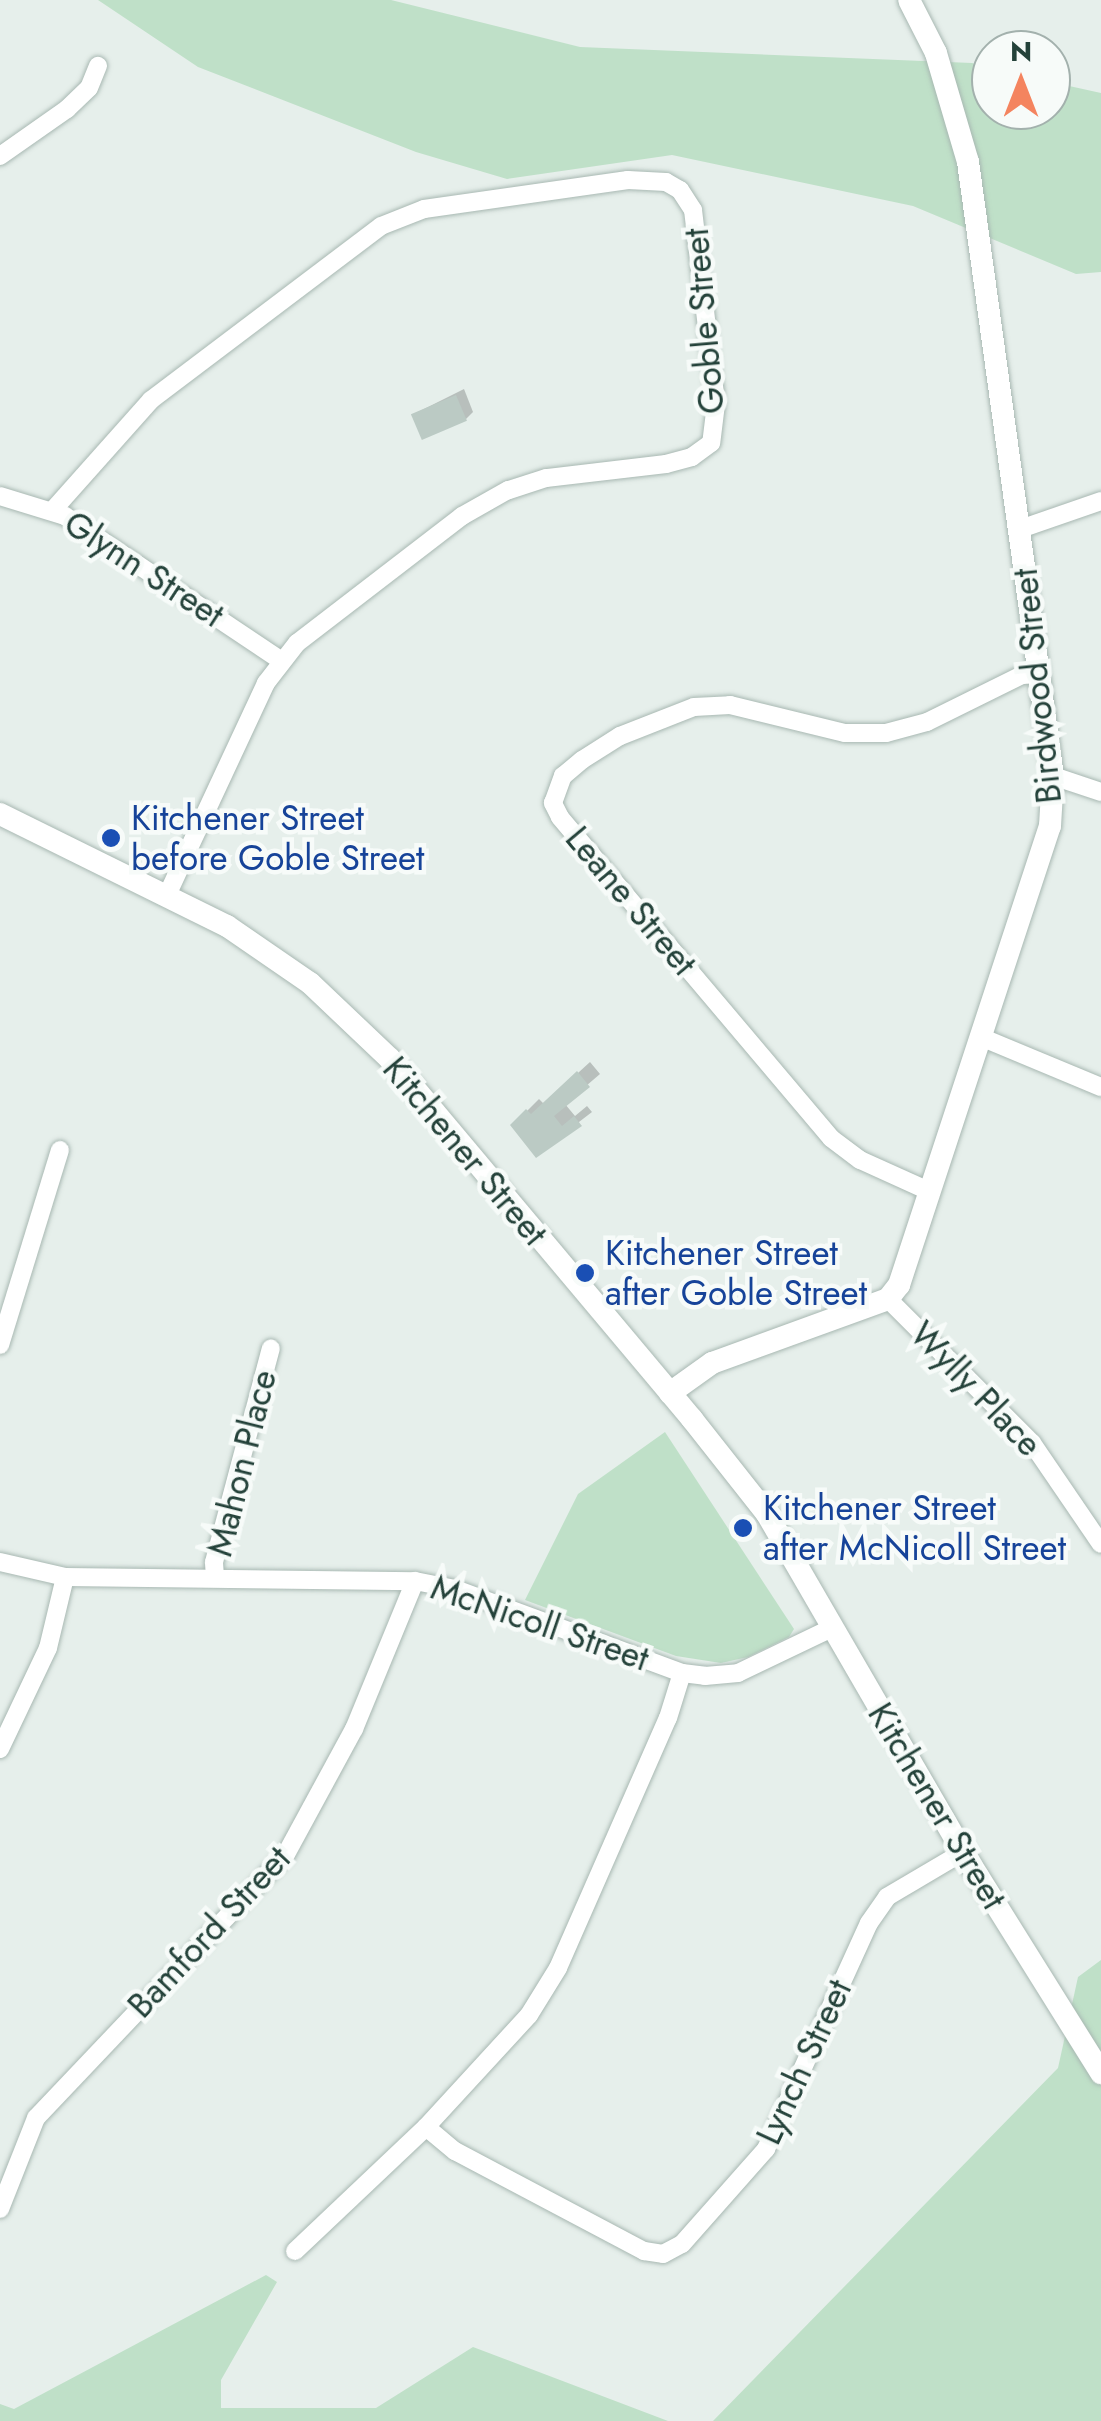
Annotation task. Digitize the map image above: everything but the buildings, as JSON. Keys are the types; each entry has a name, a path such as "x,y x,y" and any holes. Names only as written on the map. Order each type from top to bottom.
{"street":[{"name":"Birdwood Street","path":"888,1299 900,1285 1046,844 1053,776 968,162 936,53 909,0"},
{"path":"0,156 67,109 89,88 98,66"},
{"name":"Goble Street","path":"53,510 151,400 224,340 381,226 424,209 628,180 657,180 680,190 693,210 716,404 711,442 692,457 666,464 546,478 508,490 462,516 280,660 168,894"},
{"name":"Glynn Street","path":"0,496 53,510 280,660"},
{"path":"1020,529 1101,502"},
{"name":"Leane Street","path":"931,1192 860,1160 831,1138 560,817 553,802 563,776 582,760 620,736 694,707 730,705 845,734 886,734 927,722 1022,675 1040,674"},
{"path":"1053,776 1101,792"},
{"name":"Kitchener Street","path":"0,814 168,894 280,960 338,1006 390,1059 767,1514 830,1629 963,1852 1101,2073"},
{"path":"983,1038 1101,1086"},
{"path":"0,1345 60,1150"},
{"path":"670,1393 712,1363 888,1299"},
{"name":"Wylly Place","path":"888,1299 1032,1444 1099,1534"},
{"name":"Mahon Place","path":"215,1578 214,1562 271,1348"},
{"name":"McNicoll Street","path":"0,1562 65,1577 415,1581 532,1614 682,1673 738,1673 783,1656 830,1629"},
{"path":"0,1748 48,1648 65,1577"},
{"name":"Bamford Street","path":"0,2209 36,2118 285,1856 354,1729 415,1581"},
{"path":"295,2251 426,2128 529,2016 558,1968 668,1718 682,1673"},
{"name":"Lynch Street","path":"426,2128 455,2151 644,2251 664,2254 682,2244 766,2149 869,1922 887,1897 963,1852"}],"green space":[{"path":"98,0 391,0 580,47 971,63 971,130 1071,130 1071,86 1101,93 1101,272 1076,274 913,206 672,155 507,179 416,152 198,67"},
{"path":"665,1432 794,1629 789,1637 748,1657 721,1663 676,1656 525,1600 578,1494"},
{"path":"1101,1960 1101,2421 713,2421 1058,2068 1078,1977"},
{"path":"266,2275 277,2282 221,2380 221,2408 376,2408 473,2347 668,2421 0,2421 0,2404 14,2409"}],"place":[{"name":"Kitchener Street before Goble Street","path":"111,838"},
{"name":"Kitchener Street after Goble Street","path":"585,1273"},
{"name":"Kitchener Street after McNicoll Street","path":"743,1528"}]}
